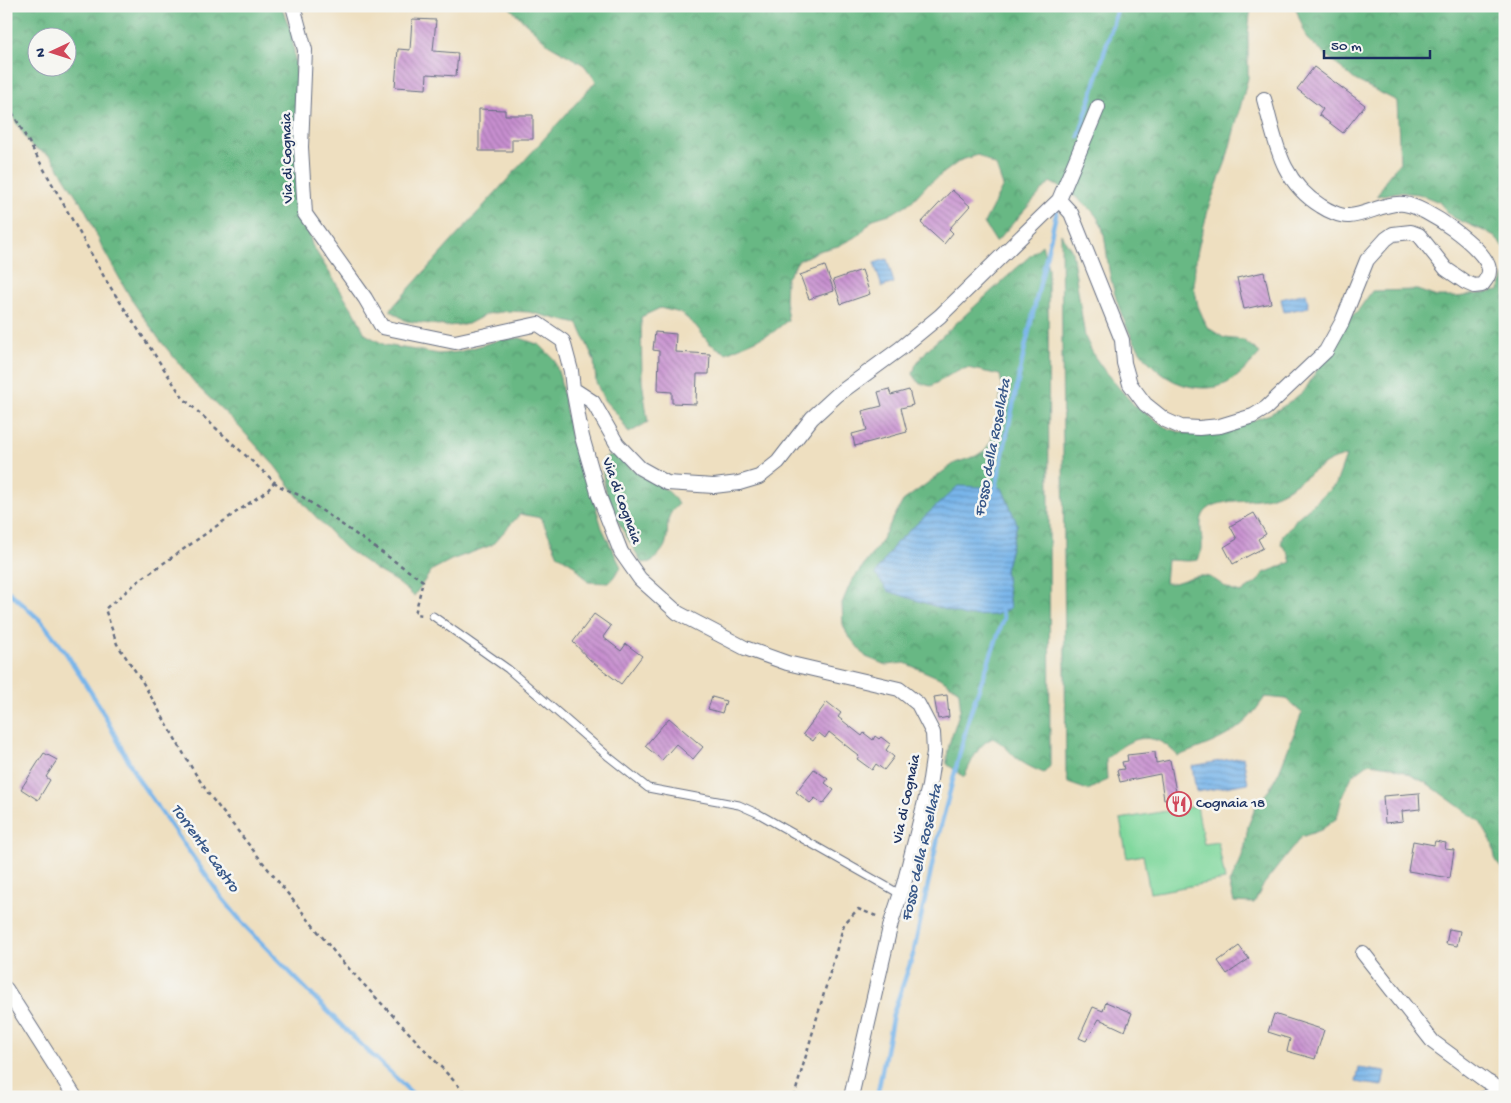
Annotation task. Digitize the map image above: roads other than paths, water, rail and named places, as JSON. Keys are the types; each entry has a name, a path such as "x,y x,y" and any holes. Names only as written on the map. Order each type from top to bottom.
{"street":[{"name":"Via di Cognaia","path":"293,6 305,50 301,147 305,214 365,298 382,327 455,342 538,324 563,342 571,371 582,437 599,496 621,552 640,580 678,613 745,648 787,663 900,689 918,704 933,733 934,752 929,786 904,884 891,923 851,1097"},
{"path":"1059,200 1071,214 1122,340 1124,364 1130,384 1145,404 1165,420 1181,427 1220,426 1253,416 1266,408 1326,351 1342,322 1367,260 1393,234 1411,232 1419,235 1446,269 1465,282 1474,286 1482,285 1488,278 1490,270 1486,258 1450,227 1416,207 1403,204 1379,208 1348,217 1322,207 1301,192 1291,180 1280,157 1264,99"},
{"path":"573,389 592,402 617,444 640,468 667,483 714,486 759,478 778,462 812,418 837,394 901,348 940,316 1059,200 1098,107"},
{"path":"1363,953 1433,1042 1486,1081 1504,1089"},
{"path":"6,989 75,1097"},
{"path":"1486,1097 1504,1089"}],"lane":[{"path":"433,616 508,669 609,757 648,788 739,805 759,814 900,894"}],"water":[{"path":"887,259 894,283 882,287 874,263"},
{"path":"1306,293 1309,307 1284,312 1281,299"},
{"path":"958,486 1002,488 1017,524 1005,570 1010,608 996,615 965,616 888,591 875,574 896,543"},
{"path":"1243,757 1248,783 1196,792 1192,766"},
{"path":"1359,1068 1385,1072 1382,1086 1356,1082"}],"waterway":[{"name":"Fosso della Rosellata","path":"1079,137 1118,6"},
{"name":"Fosso della Rosellata","path":"995,492 1024,352 1058,206"},
{"name":"Torrente Castro","path":"6,589 42,622 66,653 99,705 138,779 222,898 246,927 345,1029 416,1097"},
{"name":"Fosso della Rosellata","path":"877,1097 893,1014 913,955 938,837 970,714 1004,618 1000,607"}],"place":[{"name":"Cognaia 18","path":"1179,804"}]}
